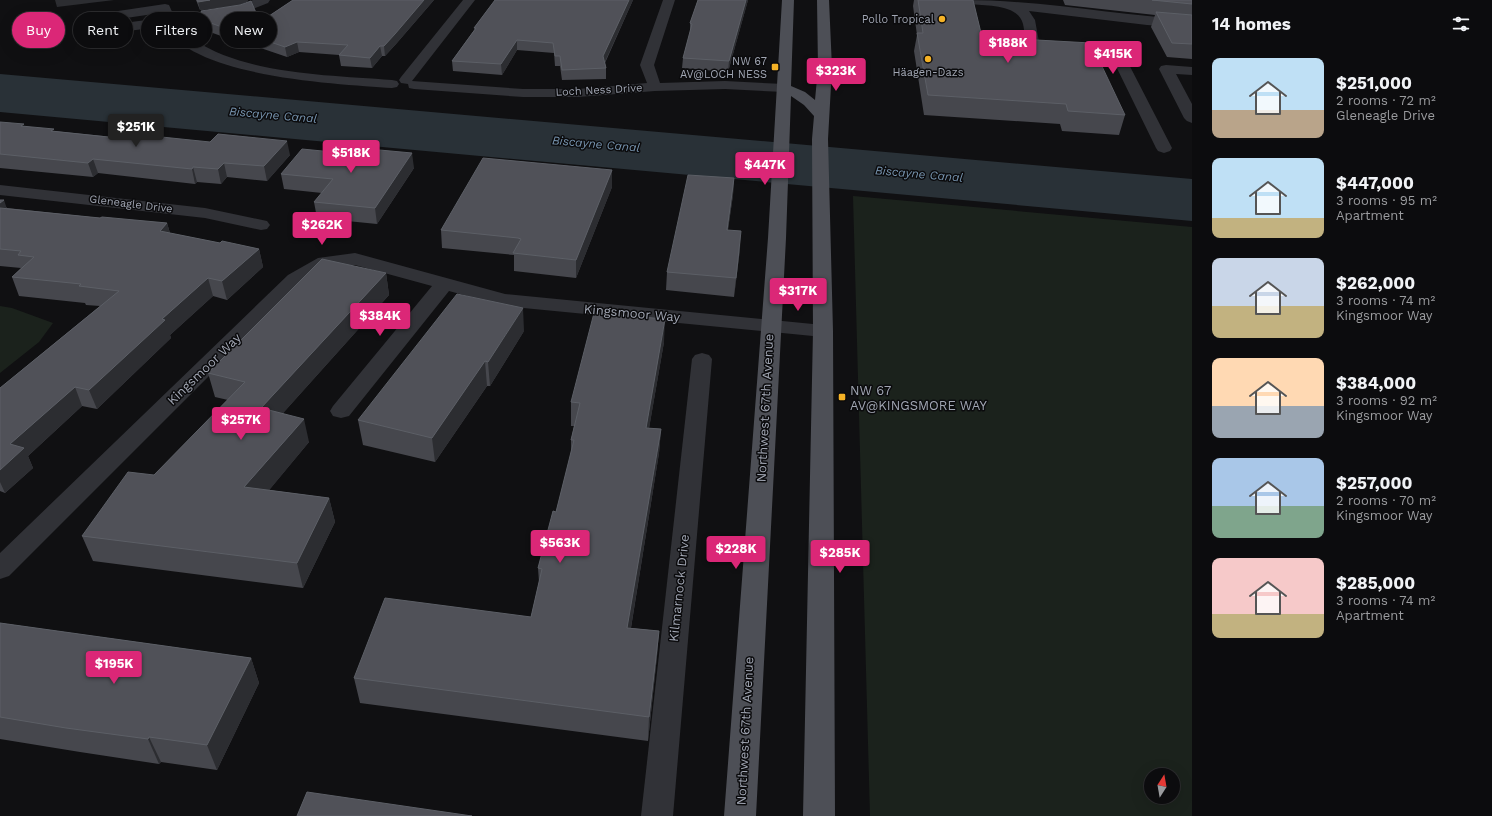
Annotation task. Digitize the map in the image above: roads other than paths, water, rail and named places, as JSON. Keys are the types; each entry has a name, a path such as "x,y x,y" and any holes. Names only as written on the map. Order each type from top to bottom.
{"main road":[{"name":"Northwest 67th Avenue","path":"740,816 782,136 788,0"},
{"path":"819,816 823,331 820,241 820,139 824,68 822,0"},
{"path":"784,88 798,85 807,81 824,68"},
{"path":"784,88 797,92 812,104 821,115"}],"street":[{"path":"165,10 108,29 88,28 85,25 91,20 98,18 165,10 242,9 264,0"},
{"path":"165,10 177,35 197,48 215,57 238,64 296,74 392,84 396,81 410,82 469,0"},
{"path":"655,87 646,65 669,0"},
{"path":"970,0 1013,2 1147,21 1192,24"},
{"path":"1013,2 1029,20 1031,40 1034,46 1116,52 1164,148"},
{"path":"1192,71 1166,69 1192,118"},
{"name":"Loch Ness Drive","path":"410,82 523,93 578,93 655,87 725,84 784,88"},
{"name":"Gleneagle Drive","path":"0,190 205,213 261,225"},
{"name":"Kingsmoor Way","path":"0,569 296,279 325,262 355,259 504,300 823,331"},
{"path":"341,410 444,284"},
{"name":"Kilmarnock Drive","path":"657,816 702,359"}],"water":[{"name":"Biscayne Canal","path":"0,74 1192,179 1192,221 0,112"}],"place":[{"name":"Pollo Tropical","path":"942,19"},
{"name":"Häagen-Dazs","path":"928,59"},
{"name":"NW 67 AV@LOCH NESS","path":"775,67"},
{"name":"NW 67 AV@KINGSMORE WAY","path":"842,397"}]}
